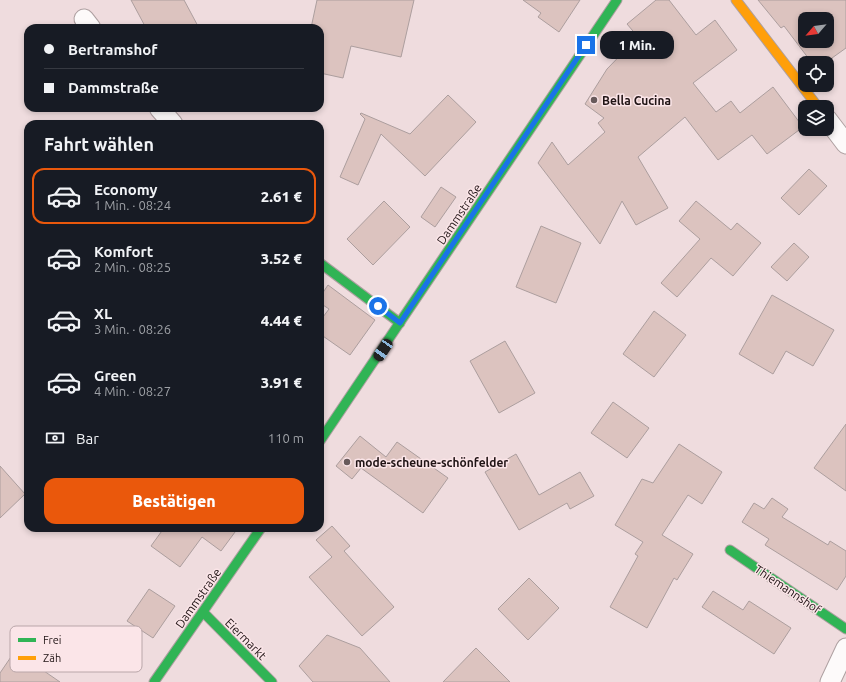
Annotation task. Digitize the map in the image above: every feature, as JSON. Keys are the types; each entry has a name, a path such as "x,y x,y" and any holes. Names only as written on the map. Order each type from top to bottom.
{"main road":[{"name":"Dammstraße","path":"324,435 617,0"},
{"path":"736,0 813,100"},
{"path":"324,266 400,323"},
{"name":"Dammstraße","path":"154,682 258,532"},
{"name":"Thiemannshof","path":"730,550 846,629"},
{"name":"Eiermarkt","path":"204,612 272,682"}],"street":[{"path":"162,112 170,120"},
{"path":"834,128 846,144"},
{"path":"830,682 846,648"}],"building":[{"path":"131,0 184,0 197,24 144,24"},
{"path":"317,0 414,0 401,57 351,46 343,78 324,74 324,24 312,24"},
{"path":"523,0 580,0 559,32 538,17 541,13"},
{"path":"656,0 669,0 696,35 715,20 737,50 693,83 716,112 731,101 740,113 773,87 798,120 798,131 767,154 752,135 718,160 685,117 638,157 668,208 636,225 622,201 600,244 538,163 552,142 568,165 605,132 598,123 604,118 585,104 607,69 638,37 627,24"},
{"path":"758,0 846,0 846,48 834,57 807,56 801,48 834,48 834,12 798,12 798,44 784,26 781,28"},
{"path":"448,95 476,122 425,176 381,134 358,185 340,177 365,119 360,114 361,113 410,134"},
{"path":"809,169 827,186 799,215 781,198"},
{"path":"441,187 456,197 435,227 421,217"},
{"path":"384,201 410,227 373,265 347,239"},
{"path":"696,201 731,230 737,223 761,243 733,276 711,258 677,297 661,283 700,239 679,221"},
{"path":"541,226 581,243 556,303 516,287"},
{"path":"794,243 809,257 787,281 771,267"},
{"path":"328,285 375,320 350,355 324,337 324,316 329,309 324,306 324,291"},
{"path":"772,295 834,330 813,366 786,351 773,374 739,354"},
{"path":"654,311 686,335 654,377 623,354"},
{"path":"505,341 535,393 499,413 470,361"},
{"path":"613,402 649,428 627,458 591,433"},
{"path":"846,424 846,491 814,468"},
{"path":"360,436 386,457 397,442 448,478 423,513 361,468 352,479 336,466"},
{"path":"679,444 722,472 702,504 688,495 662,535 693,554 677,580 674,578 647,628 610,607 638,556 635,554 643,542 615,525 642,479 653,483"},
{"path":"516,454 539,495 580,472 594,496 570,509 567,503 519,530 485,472"},
{"path":"0,466 24,493 24,495 0,518"},
{"path":"772,498 788,509 782,517 828,545 830,541 846,551 846,576 837,590 765,545 769,539 742,522 754,503 764,509"},
{"path":"332,526 350,546 344,551 394,607 362,636 309,577 332,557 316,540"},
{"path":"161,532 235,532 221,551 202,537 180,567 151,546"},
{"path":"529,578 559,608 528,640 498,609"},
{"path":"149,589 175,606 153,638 142,631 142,626 135,626 127,621"},
{"path":"713,591 743,610 749,601 791,628 774,654 702,607"},
{"path":"327,635 360,648 390,682 313,682 299,666"},
{"path":"476,648 510,682 443,682"},
{"path":"10,658 10,672 45,672 60,682 0,682 0,673"}],"traffic: fast":[{"path":"324,435 617,0"},
{"path":"324,266 400,323"},
{"path":"154,682 258,532"},
{"path":"730,550 846,629"},
{"path":"203,612 272,682"}],"traffic: slow":[{"path":"736,0 813,100"}],"place":[{"name":"Bella Cucina","path":"594,100"},
{"name":"mode-scheune-schönfelder","path":"347,462"}],"route":[{"path":"378,306 400,323 586,45"}]}
